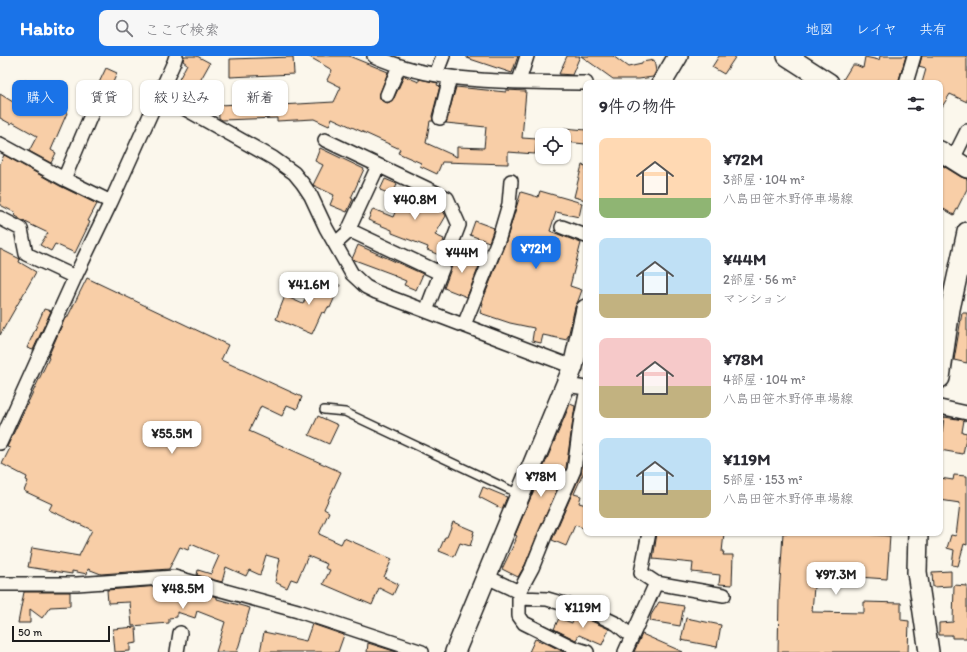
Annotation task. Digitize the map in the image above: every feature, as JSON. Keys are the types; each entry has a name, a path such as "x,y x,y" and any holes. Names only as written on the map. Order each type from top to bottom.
{"main road":[{"path":"664,80 678,56"},
{"path":"787,56 824,80"},
{"path":"943,338 946,299 967,232"},
{"path":"456,652 573,367 583,322"},
{"path":"918,536 917,572 929,652"}],"street":[{"path":"166,80 176,56"},
{"path":"374,56 399,66 450,77 583,83"},
{"path":"436,74 443,56"},
{"path":"519,81 527,56"},
{"path":"907,80 914,56"},
{"path":"387,95 399,66"},
{"path":"440,118 450,77"},
{"path":"64,179 91,116"},
{"path":"0,443 149,116"},
{"path":"198,116 273,158 294,173 311,196 352,274 366,287 573,367"},
{"path":"953,159 967,132"},
{"path":"325,140 447,198 459,225 426,311"},
{"path":"0,144 64,179 111,202"},
{"path":"335,244 347,233 378,166"},
{"path":"464,325 499,238 509,204 511,181"},
{"path":"0,218 21,229 26,254 75,277"},
{"path":"562,227 583,235"},
{"path":"348,230 440,273"},
{"path":"566,385 583,388"},
{"path":"943,408 967,413"},
{"path":"583,410 574,470 519,595 519,616 524,623 574,648 587,652"},
{"path":"648,536 641,573 656,582 724,595"},
{"path":"0,584 77,584 174,577 292,609 422,652"},
{"path":"487,577 519,595 547,599 592,612 617,624 632,636"},
{"path":"625,652 656,582"},
{"path":"177,652 180,634"}],"lane":[{"path":"324,410 344,412 520,494"}],"building":[{"path":"184,56 197,56 210,63 200,80 179,80 187,64 183,61"},
{"path":"308,56 349,56 388,72 379,96 381,100 388,103 394,98 404,76 419,82 419,79 438,83 437,85 440,86 432,116 433,121 430,121 426,143 457,157 457,147 484,148 486,127 446,123 456,87 506,92 506,90 526,91 522,138 535,139 535,154 508,152 508,164 442,162 437,174 420,166 421,163 398,153 400,149 332,118 329,126 314,119 277,121 277,118 222,120 219,118 219,116 224,116 224,105 232,104 232,116 288,116 288,105 334,102 341,87 327,80 332,70"},
{"path":"467,56 518,56 512,73 467,58"},
{"path":"567,56 580,56 572,75 559,74"},
{"path":"581,56 613,56 628,67 654,60 656,71 653,77 639,79 613,79"},
{"path":"719,56 736,56 724,74 712,67"},
{"path":"880,56 906,56 899,80 843,80 852,65 863,68 865,57 879,60"},
{"path":"922,56 967,56 967,102 950,94 943,105 943,80 923,80 926,69 919,67"},
{"path":"293,57 294,74 230,77 230,59"},
{"path":"106,68 117,73 114,80 100,80"},
{"path":"0,94 12,101 12,116 66,116 51,150 56,153 51,163 29,151 37,136 12,122 11,124 0,118"},
{"path":"571,129 583,130 583,144 571,143"},
{"path":"320,148 364,169 351,198 353,199 347,212 330,205 334,195 313,185 323,165 315,161"},
{"path":"4,155 60,186 97,204 88,221 90,222 75,253 55,244 51,251 40,245 48,233 19,219 14,215 16,213 0,205 0,164"},
{"path":"582,165 583,165 583,199 574,197"},
{"path":"943,166 967,179 967,189 954,215 943,209"},
{"path":"385,179 397,184 393,195 380,190"},
{"path":"405,190 439,204 446,216 435,235 444,239 439,255 427,250 428,247 392,233 392,230 368,220 373,209 393,217"},
{"path":"540,191 582,203 579,217 556,212 550,231 581,243 570,286 582,290 575,307 567,340 543,335 541,343 532,341 534,328 510,323 480,313 482,302 506,241 521,192 538,197"},
{"path":"475,221 494,228 489,242 470,235"},
{"path":"358,245 423,274 416,290 404,285 406,281 394,276 395,275 352,259"},
{"path":"0,249 20,259 19,262 36,272 0,335"},
{"path":"457,252 481,261 467,297 444,288"},
{"path":"315,275 340,285 330,308 328,307 325,313 322,312 312,334 276,319 285,296 303,304"},
{"path":"87,278 228,345 221,360 302,397 297,409 287,405 282,416 261,406 249,431 341,472 324,509 329,512 319,534 341,544 344,538 392,559 384,577 398,584 393,595 379,588 372,605 323,584 330,570 325,568 327,564 308,556 297,581 291,579 287,588 275,582 280,559 266,555 260,575 249,570 246,576 226,567 222,582 197,575 198,570 211,574 219,556 191,544 188,550 180,547 169,569 101,574 88,569 87,574 72,571 72,574 28,567 32,548 79,556 92,530 49,510 52,504 24,491 28,481 26,480 27,477 2,464 10,448 7,447 49,358 48,357 65,318 67,318"},
{"path":"44,309 51,311 33,350 27,348"},
{"path":"962,313 967,313 967,363 954,360"},
{"path":"570,404 575,406 566,468 525,565 518,577 502,569 516,540 517,536 515,535"},
{"path":"318,416 338,425 329,444 309,435"},
{"path":"944,417 964,420 962,432 967,433 963,454 943,451"},
{"path":"583,460 583,474 574,494 581,496 579,503 583,504 583,528 575,525 566,546 552,540 581,473"},
{"path":"954,475 967,476 967,545 964,544 958,566 952,565 954,550 947,548 951,535 956,536 960,503 943,500 943,478 953,480"},
{"path":"483,487 507,497 502,509 479,497"},
{"path":"453,522 474,531 470,546 460,543 454,557 439,551"},
{"path":"657,536 724,536 723,555 733,555 732,585 719,584 720,575 692,572 693,563 653,559"},
{"path":"783,536 890,536 887,579 815,574 812,612 864,613 864,602 901,603 901,620 909,621 908,652 778,652 779,596"},
{"path":"951,571 951,586 933,587 932,572"},
{"path":"173,585 250,608 237,652 216,652 225,622 197,611 195,618 177,612 177,617 169,618 169,623 132,626 130,602 108,603 107,590"},
{"path":"954,585 967,586 967,638 952,638 952,635 939,635 939,623 953,622"},
{"path":"24,592 70,592 70,606 50,607 42,618 30,609 30,623 18,623"},
{"path":"659,602 684,606 680,626 650,621 651,615"},
{"path":"575,615 609,629 602,645 579,635 576,640 554,629 559,618 572,623"},
{"path":"686,618 721,625 717,647 681,640"},
{"path":"312,624 344,635 338,652 260,652 264,632 306,641"},
{"path":"136,627 137,643 130,644 130,651 115,652 113,629"},
{"path":"642,634 683,652 634,652"},
{"path":"535,639 548,644 564,652 529,652"},
{"path":"368,643 397,652 367,652"}]}
